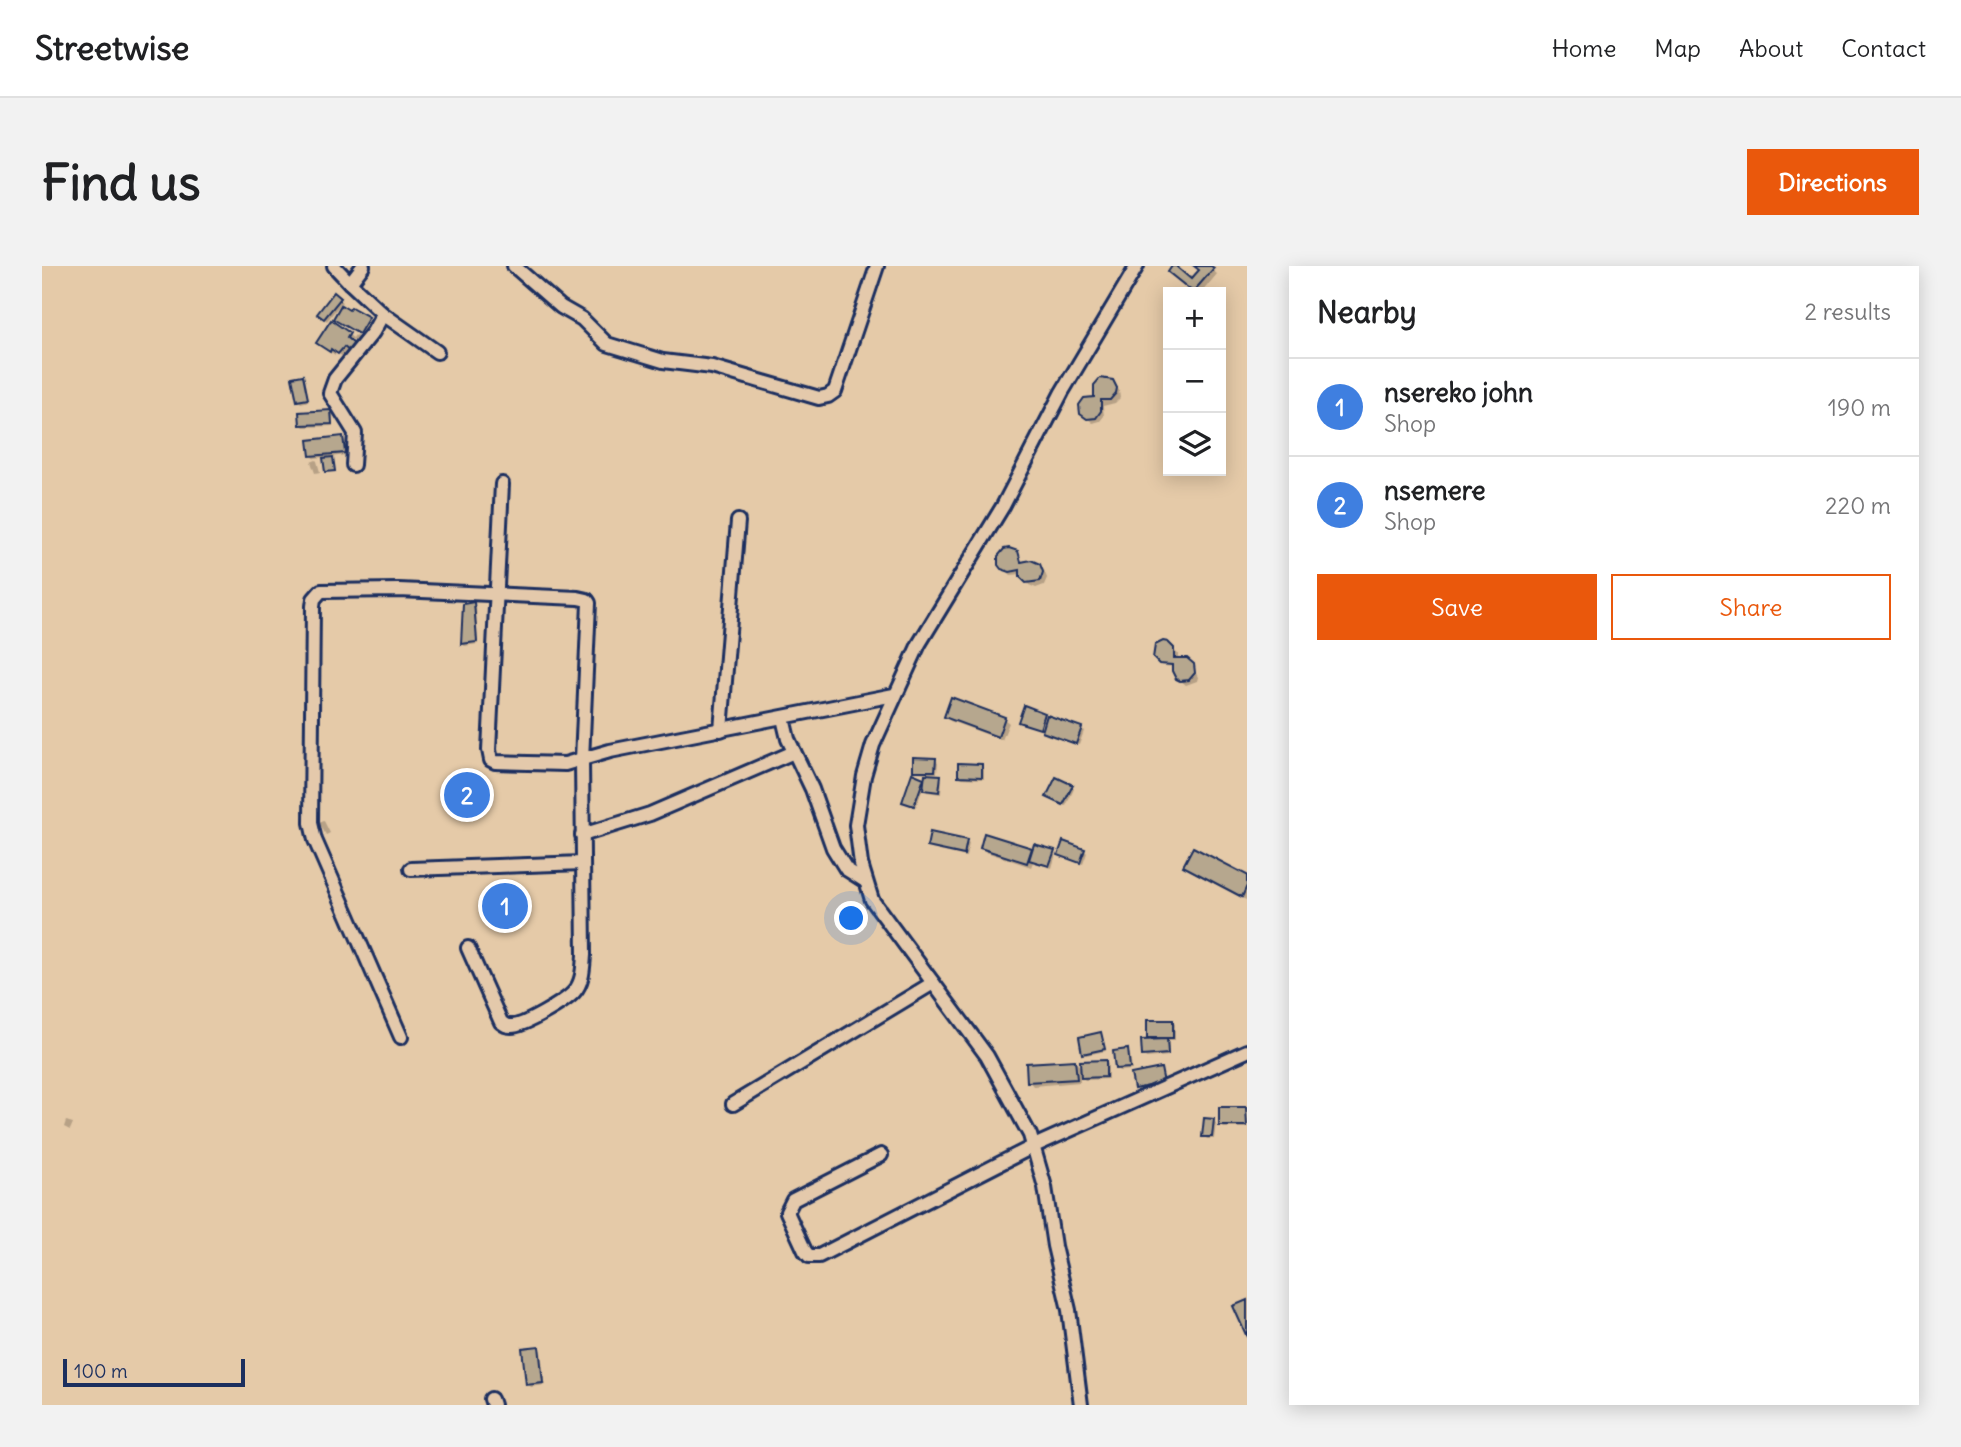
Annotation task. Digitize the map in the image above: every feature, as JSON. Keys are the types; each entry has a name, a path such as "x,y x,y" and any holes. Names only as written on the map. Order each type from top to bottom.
{"street":[{"path":"334,266 383,314 437,352"},
{"path":"350,283 363,266"},
{"path":"514,266 561,307 582,319 607,344 663,361 712,367 819,398 835,391 877,266"},
{"path":"1081,1405 1069,1310 1054,1246 1045,1187 1034,1146 1013,1101 987,1056 872,900 865,881 856,825 873,745 919,644 1003,506 1062,392 1137,266"},
{"path":"353,465 355,433 330,393 335,379 373,332 383,314"},
{"path":"502,484 489,750 491,760 565,764 610,751 894,695"},
{"path":"721,730 738,521"},
{"path":"401,1037 322,857 311,823 313,606 317,595 328,589 498,593 578,598 587,600 589,604 582,760 583,971 580,983 564,1002 518,1025 505,1025 501,1022 468,948"},
{"path":"783,718 794,752 812,789 839,859 846,869 865,881"},
{"path":"582,835 650,814 794,752"},
{"path":"411,869 583,863"},
{"path":"733,1104 933,983"},
{"path":"881,1155 793,1200 788,1207 787,1212 809,1256 819,1256 1034,1146 1247,1051"}],"building":[{"path":"1172,266 1179,266 1191,279 1199,270 1194,266 1214,268 1197,287 1187,287 1168,272"},
{"path":"334,292 341,298 324,319 317,314"},
{"path":"341,305 349,310 351,307 369,317 359,334 333,319"},
{"path":"331,320 350,333 347,338 354,344 349,351 344,347 338,354 316,343"},
{"path":"303,375 308,399 297,401 292,377"},
{"path":"1100,378 1113,380 1116,393 1110,400 1101,400 1101,411 1096,418 1087,419 1080,414 1079,405 1084,398 1094,397 1094,385"},
{"path":"331,410 332,424 300,425 299,412"},
{"path":"343,436 345,453 310,456 308,440"},
{"path":"333,457 335,471 325,472 323,458"},
{"path":"1004,549 1018,551 1021,562 1031,560 1040,564 1043,572 1040,581 1026,583 1020,577 1020,570 1010,572 1001,569 998,556"},
{"path":"474,602 477,642 461,644 463,604"},
{"path":"1163,641 1174,648 1174,658 1187,658 1194,664 1195,673 1189,680 1176,679 1172,665 1159,664 1153,658 1155,645"},
{"path":"951,697 1005,717 998,737 944,717"},
{"path":"1024,705 1045,713 1040,729 1018,722"},
{"path":"1047,715 1082,727 1076,744 1042,732"},
{"path":"913,757 936,758 935,771 913,771"},
{"path":"958,763 982,764 982,777 958,776"},
{"path":"912,773 924,778 914,806 902,802"},
{"path":"925,774 941,775 939,792 923,790"},
{"path":"1056,777 1073,785 1063,805 1046,797"},
{"path":"930,832 967,840 964,855 927,847"},
{"path":"984,833 1032,848 1027,863 980,848"},
{"path":"1063,841 1085,849 1080,863 1058,855"},
{"path":"1034,844 1055,850 1049,866 1029,860"},
{"path":"1193,847 1247,875 1247,886 1242,897 1183,866"},
{"path":"1147,1020 1173,1020 1173,1038 1147,1038"},
{"path":"1101,1032 1105,1049 1082,1054 1079,1037"},
{"path":"1167,1039 1168,1054 1142,1056 1141,1040"},
{"path":"1128,1049 1130,1068 1115,1069 1113,1051"},
{"path":"1075,1060 1077,1079 1027,1082 1026,1063"},
{"path":"1106,1060 1106,1077 1081,1078 1080,1061"},
{"path":"1161,1068 1164,1083 1134,1089 1131,1074"},
{"path":"1219,1107 1246,1107 1247,1126 1219,1126"},
{"path":"1204,1118 1214,1119 1212,1137 1202,1137"},
{"path":"1247,1300 1247,1337 1233,1306"},
{"path":"539,1346 543,1383 526,1385 522,1348"}],"place":[{"name":"nsemere","path":"467,795"},
{"name":"nsereko john","path":"505,906"}]}
